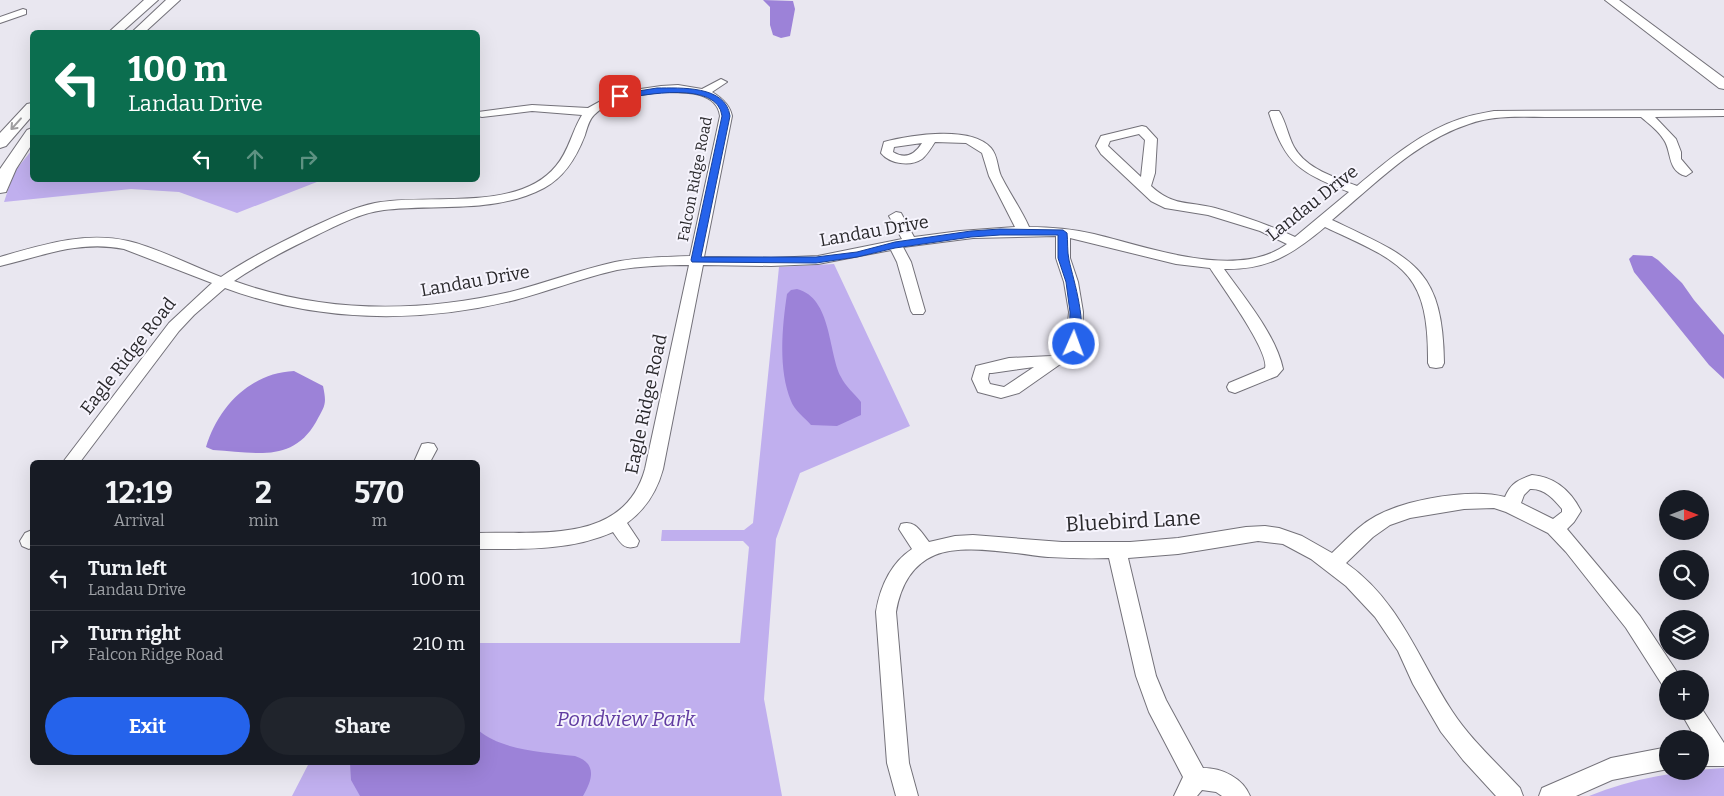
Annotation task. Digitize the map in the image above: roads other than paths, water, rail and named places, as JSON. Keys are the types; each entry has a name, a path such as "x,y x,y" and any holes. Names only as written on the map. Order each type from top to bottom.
{"street":[{"path":"118,30 152,0"},
{"path":"140,30 174,0"},
{"path":"1611,0 1724,85"},
{"path":"0,20 23,12"},
{"path":"704,93 721,82"},
{"name":"Falcon Ridge Road","path":"590,112 607,101 637,93 672,90 704,93 720,103 725,109 726,116 696,260"},
{"path":"223,281 278,248 340,219 362,211 397,205 482,202 530,190 552,178 562,169 568,161 590,112 532,108 482,114"},
{"path":"0,143 30,109"},
{"path":"1275,113 1289,150 1300,162 1318,174 1358,191"},
{"path":"1643,113 1666,133 1673,143 1676,152 1675,160 1686,172"},
{"name":"Landau Drive","path":"0,262 65,244 108,241 127,245 277,300 313,308 346,311 405,311 486,301 532,291 626,264 696,260 816,260 857,254 895,245 971,234 1063,233 1152,254 1214,263 1260,261 1273,257 1297,243 1358,191 1419,143 1450,126 1476,117 1513,114 1724,113"},
{"path":"1144,187 1149,173 1152,139 1142,130 1105,139 1102,146 1105,151 1144,187 1156,198 1170,205 1210,211 1265,228 1297,243"},
{"path":"0,188 30,136"},
{"path":"931,139 952,138 967,140 974,142 987,151 994,175 1018,215 1024,232"},
{"path":"896,216 911,243"},
{"path":"1323,222 1392,256 1420,281 1429,298 1433,315 1436,331 1436,363"},
{"path":"1053,361 1067,355 1074,344 1076,312 1071,282 1063,258 1063,233"},
{"path":"895,245 904,262 918,311"},
{"name":"Eagle Ridge Road","path":"480,541 552,541 574,539 597,533 616,522 634,508 647,490 654,470 696,260"},
{"path":"1214,263 1264,342 1275,364 1275,369 1266,376 1234,387"},
{"name":"Eagle Ridge Road","path":"73,460 174,327 191,308 223,281"},
{"path":"1511,506 1518,491 1523,486 1541,483 1550,487 1561,494 1572,511 1555,528"},
{"path":"1333,564 1366,532 1384,520 1408,511 1436,504 1464,502 1494,501 1511,506 1555,528 1611,593 1664,670"},
{"path":"616,522 630,541"},
{"path":"908,529 925,551"},
{"name":"Bluebird Lane","path":"907,796 898,762 886,612 888,595 906,563 925,551 944,544 964,543 1062,550 1117,550 1193,544 1255,533 1272,534 1291,540 1333,564 1356,583 1382,612 1406,647 1421,678 1450,726 1512,796"},
{"path":"1117,550 1146,676 1191,788 1206,778 1225,783 1239,796"},
{"path":"1696,720 1714,755"},
{"path":"1550,796 1611,769 1659,760"}],"park label":[{"name":"Pondview Park","path":"626,719"}]}
